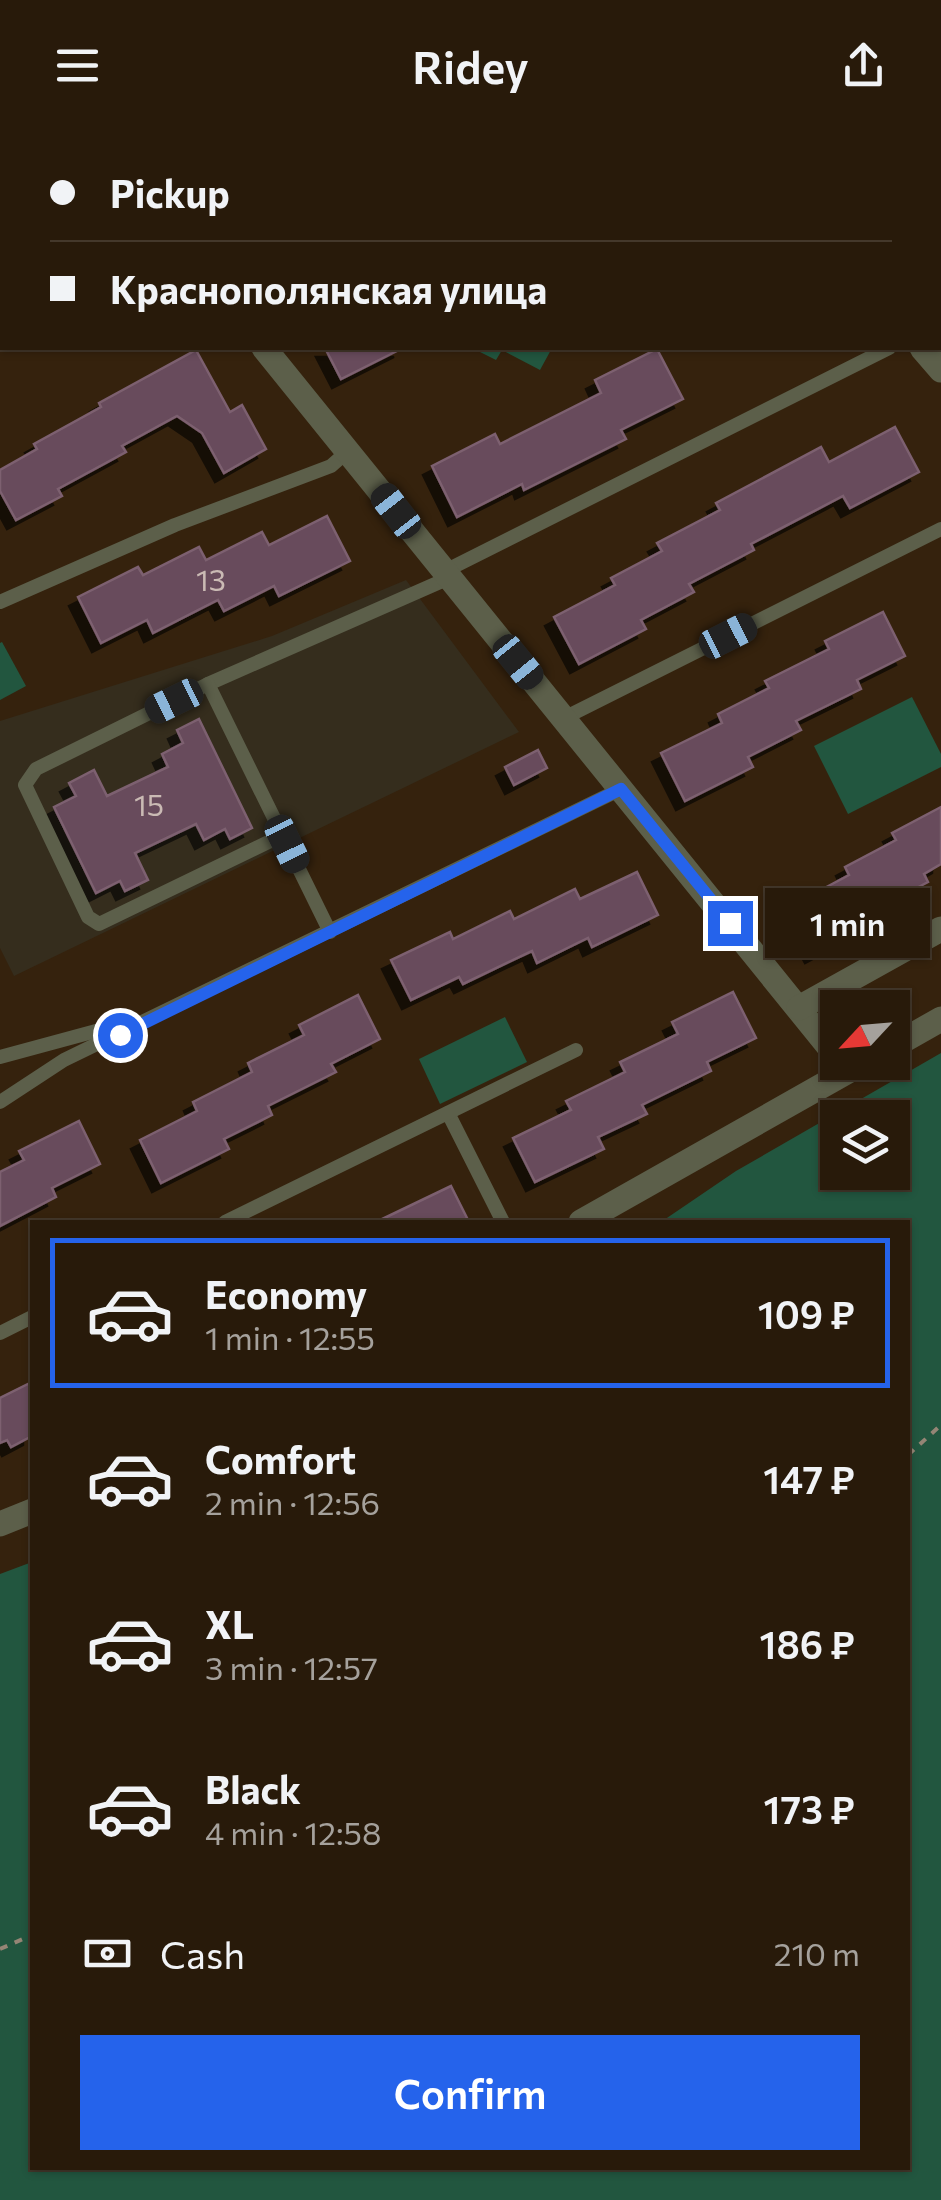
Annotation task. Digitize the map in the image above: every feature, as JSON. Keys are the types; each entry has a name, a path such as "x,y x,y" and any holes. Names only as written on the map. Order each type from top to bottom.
{"street":[{"path":"266,350 820,1032"},
{"path":"924,350 941,370"},
{"path":"799,1008 941,929"},
{"path":"910,1036 941,1019"},
{"path":"585,1220 821,1080"},
{"path":"0,1524 30,1512"}],"lane":[{"path":"283,835 100,924 88,917 28,795 28,776 208,684 446,575 885,350"},
{"path":"0,602 176,525 331,466 348,451"},
{"path":"564,718 941,528"},
{"path":"208,684 330,932"},
{"path":"0,1102 52,1066 621,789"},
{"path":"0,1058 168,1012"},
{"path":"228,1220 576,1050"},
{"path":"448,1113 502,1220"},
{"path":"0,1333 30,1318"}],"path":[{"path":"910,1453 941,1425"},
{"path":"0,1949 30,1936"}],"shaded area":[{"path":"406,580 519,732 14,976 0,948 0,721 272,636"}],"green space":[{"path":"482,350 502,350 496,360"},
{"path":"502,350 551,350 540,370"},
{"path":"0,643 26,686 0,700"},
{"path":"912,697 941,754 941,767 848,814 814,746"},
{"path":"505,1017 527,1062 440,1104 419,1059"},
{"path":"941,1053 941,2200 0,2200 0,1574 30,1563 30,2170 910,2170 910,1220 664,1220 736,1171 820,1123 820,1190 910,1190 910,1100 859,1100 894,1080 910,1080 910,1071"}],"building":[{"path":"196,350 230,412 242,405 266,449 224,473 202,433 177,416 122,446 126,452 58,489 62,496 16,520 0,491 0,470 37,449 34,444 101,407 99,403"},
{"path":"326,350 399,350 341,379"},
{"path":"658,350 683,399 621,430 626,439 524,490 522,484 457,517 432,466 495,434 500,444 601,393 595,380"},
{"path":"895,427 919,472 850,508 843,496 751,544 754,550 689,584 694,592 641,620 646,629 579,664 554,617 615,585 611,578 662,551 657,543 720,510 716,503 821,447 829,462"},
{"path":"327,516 350,561 279,596 274,586 224,611 218,600 153,633 147,620 101,643 78,597 138,567 143,575 199,547 206,560 262,532 269,545"},
{"path":"883,612 905,656 857,680 861,689 796,721 801,730 748,757 753,767 685,801 661,753 722,723 718,714 769,688 765,681 829,649 825,641"},
{"path":"199,719 252,828 230,839 225,829 204,840 196,824 135,853 148,880 125,891 120,881 96,893 54,807 76,796 69,783 94,770 107,796 168,767 162,754 183,743 177,730"},
{"path":"538,750 547,768 514,785 505,767"},
{"path":"941,807 941,864 924,874 928,882 875,910 880,919 814,954 789,907 849,875 845,867 896,840 892,833"},
{"path":"637,872 658,915 592,947 588,938 537,963 532,951 463,984 459,977 411,1000 391,960 450,932 453,939 510,911 514,919 575,889 580,899"},
{"path":"733,992 756,1038 707,1062 711,1071 642,1105 647,1114 598,1137 604,1149 535,1182 513,1138 571,1110 566,1101 625,1072 620,1062 678,1034 672,1022"},
{"path":"358,995 380,1039 331,1064 336,1072 268,1106 272,1115 224,1139 229,1149 161,1183 140,1140 197,1111 193,1102 252,1072 248,1063 304,1035 299,1025"},
{"path":"79,1121 100,1164 52,1188 56,1197 0,1226 0,1172 24,1160 19,1151"},
{"path":"451,1186 468,1220 380,1220"},
{"path":"30,1383 30,1437 11,1447 7,1440 0,1443 0,1398"}],"route":[{"path":"120,1035 621,789 730,923"}]}
